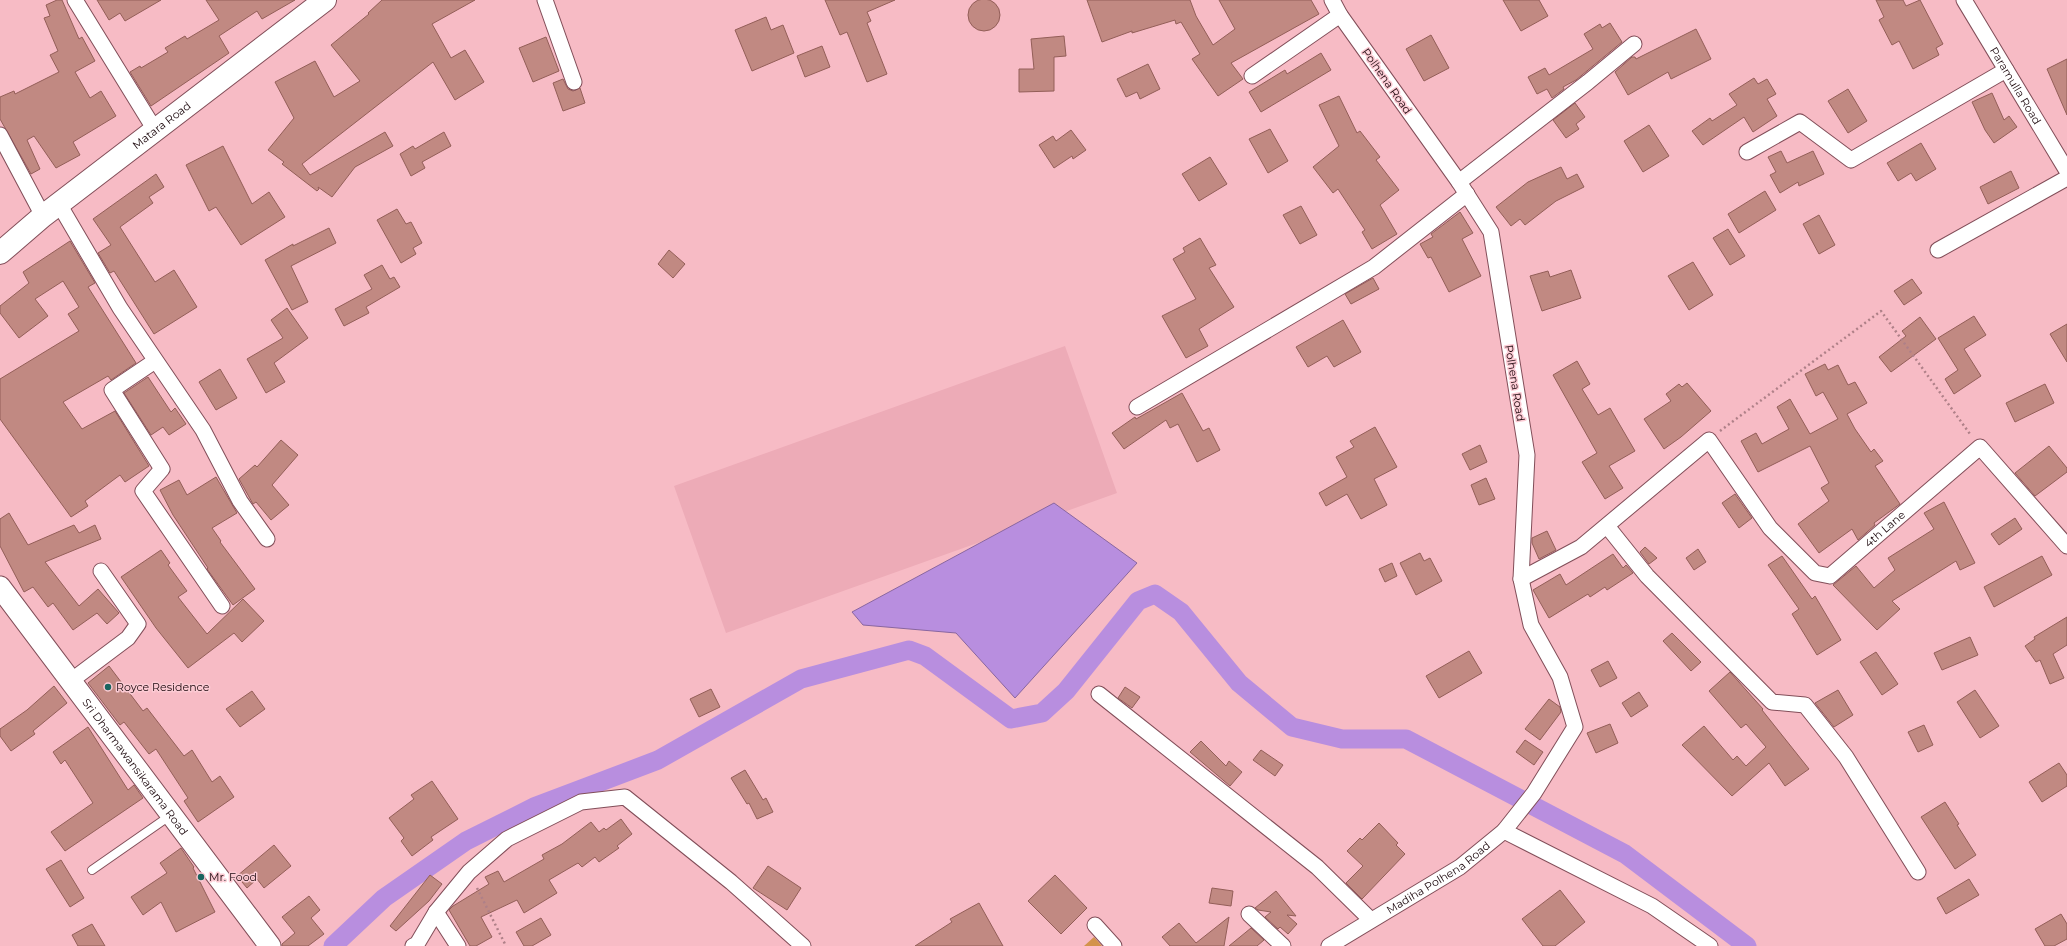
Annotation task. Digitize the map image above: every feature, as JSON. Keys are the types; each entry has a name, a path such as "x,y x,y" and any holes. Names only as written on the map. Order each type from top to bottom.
{"highway":[{"name":"Matara Road","path":"0,253 51,210 325,0"}],"street":[{"path":"75,0 155,130"},
{"path":"545,0 574,82"},
{"name":"Polhena Road","path":"1332,0 1340,15 1467,194 1491,232 1527,455 1521,579 1531,625 1560,677 1575,727 1534,793"},
{"name":"Paramulla Road","path":"1964,0 2006,70 2065,162"},
{"path":"1252,76 1340,15"},
{"path":"1458,182 1588,82 1634,44"},
{"path":"1747,152 1800,122 1851,160 2006,70"},
{"path":"0,135 203,430 240,501 267,539"},
{"path":"1938,250 2067,178"},
{"path":"1137,407 1374,267 1467,194"},
{"path":"155,361 112,390 162,469 143,491 222,606"},
{"path":"1521,579 1581,547 1709,440"},
{"name":"4th Lane","path":"1709,440 1770,528 1815,574 1830,576 1980,446"},
{"path":"1980,446 2067,546"},
{"path":"1607,526 1648,576 1772,702 1805,705 1846,757 1918,872"},
{"path":"72,680 128,638 138,624 101,571"},
{"name":"Sri Dharmawansikarama Road","path":"0,587 72,680 172,814 266,945"},
{"path":"1099,694 1317,867 1371,920"},
{"name":"Madiha Polhena Road","path":"1329,946 1460,867 1504,830 1534,793"},
{"path":"413,946 417,944 436,912 469,872 507,840 581,802 625,797 731,882 803,946"},
{"path":"1504,830 1652,906 1710,946"},
{"path":"436,912 458,946"},
{"path":"1249,914 1283,946"},
{"path":"1095,925 1114,946"}],"lane":[{"path":"92,870 172,814"}],"path":[{"path":"1709,440 1881,310 1980,446"},
{"path":"469,872 506,946"}],"shaded area":[{"path":"1065,346 1117,493 726,633 674,486"},
{"path":"1054,503 1137,563 1015,698 956,633 863,625 852,612"},
{"path":"1094,937 1102,946 1084,946"}],"building":[{"path":"981,-1 987,-1 996,3 1000,15 996,27 987,31 981,31 972,27 968,18 968,12 972,3"},
{"path":"57,0 62,0 79,39 82,37 95,61 75,72 90,98 101,91 116,116 73,142 80,155 56,168 34,136 27,140 40,169 31,174 0,119 0,97 14,91 15,94 59,72 50,55 58,51 44,18 50,16 46,5"},
{"path":"97,0 161,0 125,21 120,13 109,20"},
{"path":"206,0 295,0 262,19 257,11 219,36 229,53 151,106 130,72 140,66 141,68 168,52 165,48 185,36 187,39 219,20"},
{"path":"382,0 475,0 432,24 451,58 465,50 484,82 455,100 433,62 302,164 310,175 385,132 393,146 355,167 332,197 318,187 319,189 317,191 282,164 284,162 268,150 294,118 275,82 315,61 334,97 360,81 331,45 369,14 368,13"},
{"path":"825,0 895,0 867,12 871,21 867,23 887,74 867,82 847,32 840,35"},
{"path":"1087,0 1190,0 1196,16 1213,45 1235,29 1219,0 1311,0 1319,14 1231,63 1243,79 1218,96 1192,59 1200,54 1181,22 1176,24 1175,20 1132,33 1132,31 1102,42"},
{"path":"1503,0 1539,0 1548,16 1521,31"},
{"path":"1876,0 1903,0 1906,6 1920,0 1943,44 1936,48 1939,55 1913,69 1899,41 1892,45 1879,20 1884,17"},
{"path":"766,17 771,30 783,25 794,53 752,71 735,30"},
{"path":"1610,23 1622,42 1576,80 1563,87 1564,89 1552,98 1547,89 1537,94 1528,77 1545,68 1549,75 1593,49 1584,34 1600,24 1602,28"},
{"path":"1696,29 1711,59 1671,79 1668,72 1628,95 1615,72 1632,57 1635,57 1636,59"},
{"path":"1431,35 1449,68 1424,81 1406,49"},
{"path":"1064,36 1066,56 1054,57 1054,91 1019,92 1019,69 1034,69 1031,39"},
{"path":"546,37 559,71 533,82 519,48"},
{"path":"822,46 830,67 805,77 797,56"},
{"path":"1321,53 1331,70 1261,112 1249,92 1285,70 1287,74"},
{"path":"2067,59 2067,115 2047,69"},
{"path":"1148,64 1160,89 1140,99 1137,92 1126,97 1117,79"},
{"path":"1754,78 1758,84 1767,79 1776,94 1767,99 1777,116 1753,132 1744,117 1703,145 1692,131 1710,118 1712,121 1737,105 1729,94"},
{"path":"563,79 568,89 573,91 580,88 585,103 563,111 553,83"},
{"path":"1848,89 1867,121 1848,133 1828,101"},
{"path":"1992,93 2004,120 2009,116 2017,127 1994,143 1985,130 1972,102"},
{"path":"1339,96 1357,133 1360,131 1380,157 1376,160 1399,190 1380,205 1397,234 1372,249 1362,232 1365,230 1338,189 1333,193 1313,167 1339,146 1319,105"},
{"path":"1575,103 1585,117 1576,124 1579,129 1566,138 1553,120"},
{"path":"1649,125 1669,156 1643,172 1624,141"},
{"path":"1270,129 1288,161 1268,173 1249,139"},
{"path":"1071,130 1086,150 1073,159 1072,156 1054,168 1039,145 1053,136 1056,141"},
{"path":"444,132 451,146 422,162 425,168 411,176 400,154 413,146 415,149"},
{"path":"1921,143 1936,169 1916,181 1911,173 1898,181 1887,163"},
{"path":"223,146 252,204 269,192 285,217 241,245 216,207 209,211 186,165"},
{"path":"1781,151 1787,163 1813,151 1824,174 1799,186 1798,182 1780,193 1770,175 1776,172 1768,157"},
{"path":"1210,157 1227,184 1199,201 1182,174"},
{"path":"1561,167 1567,179 1577,174 1584,187 1556,201 1525,225 1520,219 1511,226 1496,207 1528,182"},
{"path":"2011,171 2019,188 1988,204 1980,187"},
{"path":"156,174 164,187 149,197 153,203 120,227 155,282 174,270 197,307 154,334 114,271 110,273 98,253 111,245 93,219"},
{"path":"1765,191 1776,210 1739,233 1728,214"},
{"path":"1301,206 1317,235 1300,244 1283,215"},
{"path":"397,209 406,224 411,222 422,243 413,248 416,254 401,263 377,220"},
{"path":"1460,212 1473,233 1462,239 1481,276 1449,292 1431,257 1428,258 1420,244 1433,237 1431,234"},
{"path":"1819,215 1835,245 1819,254 1803,224"},
{"path":"329,228 336,243 291,266 308,302 292,310 265,260 293,244 293,246"},
{"path":"1728,229 1745,256 1730,265 1713,238"},
{"path":"1200,238 1216,265 1209,268 1234,307 1199,329 1208,346 1186,358 1162,316 1196,299 1173,259 1185,252 1183,248"},
{"path":"70,241 95,283 88,287 136,363 111,380 108,376 63,402 82,429 115,411 149,466 125,482 120,475 85,501 88,506 71,517 0,419 0,379 79,331 68,314 79,307 63,281 35,299 48,316 19,338 0,313 0,306 29,283 23,272"},
{"path":"669,250 685,264 673,278 658,264"},
{"path":"1693,262 1713,295 1689,310 1668,276"},
{"path":"382,265 390,279 394,277 400,287 366,307 369,313 344,326 335,309 372,289 364,275"},
{"path":"1571,270 1581,298 1542,311 1530,276 1548,271 1550,277"},
{"path":"1373,278 1379,289 1351,304 1345,294"},
{"path":"1912,279 1922,293 1904,305 1894,291"},
{"path":"287,308 308,338 274,363 285,382 266,393 247,359 283,338 271,320"},
{"path":"1974,316 1986,335 1964,349 1981,376 1954,394 1945,379 1958,370 1938,338"},
{"path":"1920,317 1936,339 1891,372 1879,357 1906,336 1902,331"},
{"path":"1343,320 1361,352 1334,367 1327,356 1308,367 1296,347"},
{"path":"2067,324 2067,362 2050,334"},
{"path":"1577,361 1590,384 1582,389 1598,415 1610,408 1635,451 1609,466 1623,488 1605,499 1582,462 1597,453 1553,375"},
{"path":"1825,364 1828,370 1838,365 1848,385 1855,382 1867,403 1847,414 1855,429 1871,452 1874,449 1883,461 1875,466 1900,504 1874,523 1875,525 1858,540 1852,529 1819,553 1798,524 1829,501 1821,488 1829,483 1810,446 1758,472 1741,441 1756,433 1762,444 1789,429 1777,407 1790,399 1810,434 1838,419 1823,392 1816,396 1805,374"},
{"path":"220,369 237,398 216,410 199,382"},
{"path":"148,377 171,412 175,408 186,424 169,435 163,427 151,435 124,393"},
{"path":"1687,383 1711,411 1681,437 1664,449 1644,419 1671,401 1666,394 1679,384 1682,387"},
{"path":"2045,384 2054,403 2015,422 2006,403"},
{"path":"1182,393 1203,431 1209,428 1220,450 1197,462 1178,424 1170,428 1166,420 1124,449 1112,433 1135,417 1136,419"},
{"path":"1375,427 1397,467 1374,479 1387,505 1361,519 1347,494 1326,506 1319,493 1347,477 1336,457 1354,447 1350,441"},
{"path":"281,440 298,455 272,485 289,505 271,520 256,502 253,504 239,479 255,465 257,467"},
{"path":"1480,445 1487,462 1470,470 1462,454"},
{"path":"2049,446 2067,468 2067,472 2035,496 2015,473"},
{"path":"216,477 237,513 212,528 221,541 220,542 255,589 233,605 207,569 208,568 173,515 160,490 179,480 187,495"},
{"path":"1486,478 1495,499 1479,505 1471,485"},
{"path":"1735,494 1752,518 1739,528 1722,503"},
{"path":"1944,502 1975,563 1960,570 1956,561 1892,601 1900,609 1877,630 1833,585 1856,566 1874,588 1895,570 1888,558 1934,529 1924,513"},
{"path":"9,513 28,545 74,525 79,533 95,525 101,539 45,562 79,606 98,589 119,613 107,624 97,613 73,630 53,603 48,607 33,587 24,592 0,546 0,519"},
{"path":"2015,518 2022,529 1999,545 1991,534"},
{"path":"1547,531 1556,550 1539,559 1532,543 1532,538"},
{"path":"1645,547 1657,558 1649,564 1640,552"},
{"path":"1698,549 1706,562 1694,570 1686,558"},
{"path":"161,550 170,563 168,565 187,591 178,597 207,634 243,599 264,621 242,642 234,633 188,668 156,628 121,577"},
{"path":"1420,553 1424,561 1430,558 1442,581 1416,595 1400,563"},
{"path":"1613,554 1623,568 1626,565 1633,573 1607,590 1605,587 1590,597 1588,594 1549,618 1533,590 1560,574 1566,585"},
{"path":"1782,556 1812,599 1815,596 1841,640 1817,655 1792,614 1799,609 1768,565"},
{"path":"2042,556 2052,575 1994,607 1984,587"},
{"path":"1392,563 1397,576 1385,582 1379,569"},
{"path":"2067,617 2067,645 2053,654 2064,678 2050,684 2040,660 2036,662 2025,646 2035,639 2034,637"},
{"path":"1672,633 1701,662 1691,671 1663,641"},
{"path":"1970,637 1978,655 1942,670 1934,653"},
{"path":"1469,651 1482,673 1439,698 1426,676"},
{"path":"1876,652 1898,684 1882,695 1860,662"},
{"path":"1608,661 1617,678 1600,687 1591,670"},
{"path":"109,666 143,711 147,708 184,756 192,750 212,782 220,776 234,797 198,822 184,801 188,798 156,749 149,754 124,722 120,725 88,683"},
{"path":"1730,672 1763,709 1762,710 1809,769 1785,786 1769,763 1732,796 1682,745 1704,726 1733,760 1737,756 1746,766 1766,747 1746,724 1741,728 1709,691"},
{"path":"54,686 67,703 33,731 35,734 11,751 0,736 0,729 27,710"},
{"path":"1125,687 1140,697 1132,708 1118,698"},
{"path":"711,689 720,707 699,717 690,699"},
{"path":"1838,690 1853,715 1834,727 1815,703"},
{"path":"1975,690 1999,726 1980,738 1957,702"},
{"path":"252,691 265,709 240,727 226,709"},
{"path":"1639,692 1648,706 1631,717 1622,703"},
{"path":"1549,699 1560,707 1561,712 1540,740 1525,729"},
{"path":"1610,724 1618,743 1596,753 1587,733"},
{"path":"1924,725 1933,745 1918,752 1908,732"},
{"path":"88,727 128,790 134,785 143,798 65,851 51,832 93,803 65,760 61,764 53,752"},
{"path":"1525,740 1543,752 1534,765 1516,752"},
{"path":"1201,741 1226,766 1229,761 1242,772 1230,786 1190,752"},
{"path":"1261,750 1283,765 1275,776 1253,760"},
{"path":"2059,763 2067,775 2067,786 2042,802 2029,782"},
{"path":"745,770 763,800 766,798 773,812 757,819 749,803 747,804 731,778"},
{"path":"432,781 458,819 431,837 433,840 412,856 401,841 404,838 389,818 414,799 411,795"},
{"path":"1945,802 1959,824 1957,825 1976,855 1955,869 1921,817"},
{"path":"621,819 632,834 617,846 619,848 599,862 595,857 582,867 578,863 549,880 557,893 524,913 517,900 481,917 492,937 476,946 470,946 449,910 489,884 485,877 498,871 504,882 544,859 542,855 562,844 591,822 599,832 604,828 606,830"},
{"path":"1379,823 1398,843 1396,845 1405,854 1362,899 1346,883 1363,866 1347,851 1360,838 1362,840"},
{"path":"274,845 291,866 264,888 257,879 247,888 237,876"},
{"path":"181,848 194,867 193,868 215,912 176,932 161,902 143,915 131,897 167,873 160,863"},
{"path":"61,860 84,898 70,907 46,869"},
{"path":"768,866 801,888 787,910 753,888"},
{"path":"430,875 442,884 429,901 396,931 390,926"},
{"path":"1055,875 1087,908 1061,934 1028,901"},
{"path":"1969,879 1979,895 1946,914 1937,898"},
{"path":"1212,888 1233,891 1231,906 1209,903"},
{"path":"1560,890 1585,922 1555,946 1543,946 1522,919"},
{"path":"1276,891 1296,916 1287,915 1297,924 1288,934 1280,927 1278,929 1265,917 1271,912 1258,910 1255,908"},
{"path":"309,896 320,910 311,918 324,934 308,946 282,946 282,944 295,933 282,917"},
{"path":"979,903 1003,946 915,946 952,922 950,919"},
{"path":"2061,914 2067,924 2067,939 2054,946 2045,946 2035,929"},
{"path":"1229,917 1224,946 1170,946 1162,937 1179,923 1196,943"},
{"path":"541,918 551,935 532,946 524,946 516,932"},
{"path":"92,924 105,946 78,946 72,935"},
{"path":"1251,928 1264,940 1257,946 1229,946"}],"waterway":[{"path":"333,946 384,898 466,841 534,807 658,760 801,679 909,650 925,656 1011,719 1042,713 1066,691 1138,601 1155,594 1181,612 1239,683 1292,727 1342,739 1406,739 1625,854 1747,946"}],"place":[{"name":"Royce Residence","path":"108,687"},
{"name":"Mr. Food","path":"201,877"}]}
